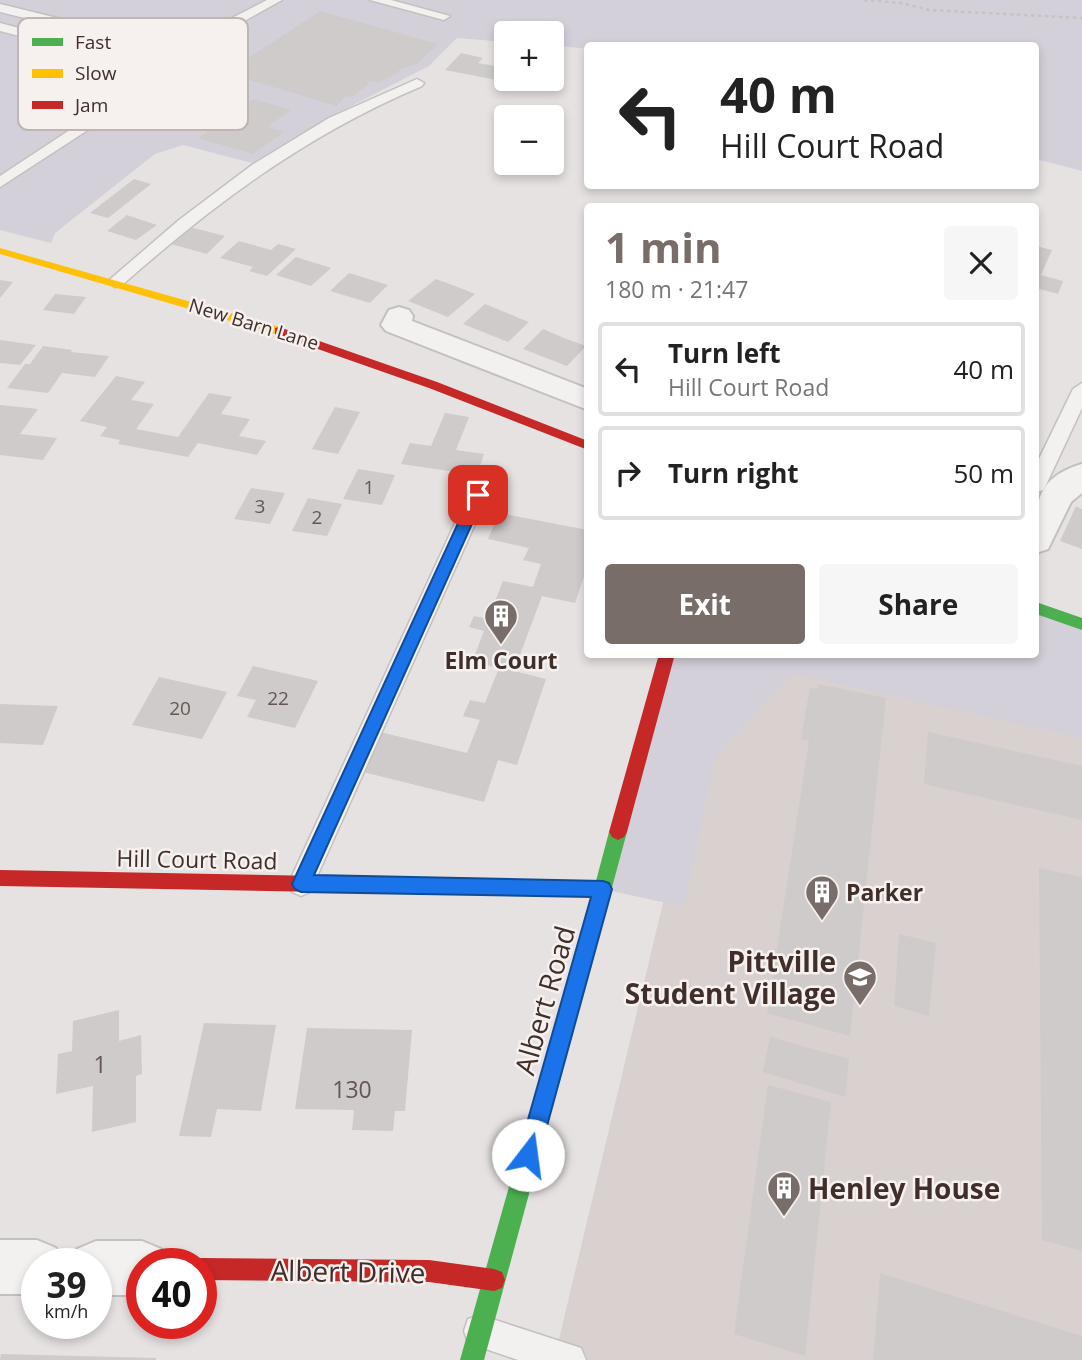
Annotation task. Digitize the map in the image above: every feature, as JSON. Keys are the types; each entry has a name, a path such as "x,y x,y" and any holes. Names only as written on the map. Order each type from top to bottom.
{"street":[{"name":"New Barn Lane","path":"0,251 249,321 346,353 584,444"},
{"path":"399,316 396,325 584,398"},
{"path":"503,412 530,377"},
{"path":"1039,534 1057,495 1082,476"},
{"path":"1039,609 1082,624"},
{"name":"Albert Road","path":"476,1346 666,658"},
{"name":"Hill Court Road","path":"0,878 603,889"},
{"path":"0,1267 21,1267"},
{"name":"Albert Drive","path":"217,1269 429,1271 494,1280"}],"lane":[{"path":"242,18 276,0"},
{"path":"376,0 444,16"},
{"path":"0,8 41,18"},
{"path":"0,27 18,32"},
{"path":"114,282 185,220 239,180 330,123 373,100 417,83"},
{"path":"0,183 80,130"},
{"path":"1039,479 1082,389"},
{"path":"301,884 478,495"},
{"path":"476,1346 569,1360"}],"path":[{"path":"864,0 902,3 929,10 1082,18"}],"shaded area":[{"path":"0,0 1082,0 1082,171 1039,160 1039,42 584,42 584,49 564,46 564,21 494,21 494,41 457,38 429,66 332,116 252,163 183,145 155,154 55,233 51,243 0,230"},
{"path":"1039,609 1082,624 1082,738 792,674 715,757 684,907 603,889 666,658 1039,658"},
{"name":"Pittville Student Village","path":"1082,650 1082,1360 554,1360 721,658 1039,658 1039,654"}],"building":[{"path":"320,11 438,44 417,64 400,69 398,73 378,83 369,81 368,85 351,97 345,96 337,106 248,80 248,58"},
{"path":"461,53 483,58 478,63 494,66 494,80 445,70"},
{"path":"253,99 291,110 267,127 284,132 253,154 198,138 209,130 248,130 248,103"},
{"path":"134,179 151,184 108,218 90,213"},
{"path":"127,215 157,225 136,240 107,231"},
{"path":"190,227 225,236 207,254 171,244"},
{"path":"239,241 271,250 278,244 296,249 267,276 249,271 253,267 220,258"},
{"path":"1039,247 1052,250 1041,275 1063,281 1058,294 1039,289"},
{"path":"296,257 331,268 311,286 276,275"},
{"path":"349,273 388,285 370,303 330,291"},
{"path":"436,279 475,294 448,317 408,301"},
{"path":"0,280 13,282 0,298"},
{"path":"55,294 86,297 74,314 43,310"},
{"path":"485,304 529,322 508,342 463,324"},
{"path":"543,329 584,345 567,366 523,349"},
{"path":"0,340 36,345 20,365 0,363"},
{"path":"43,346 109,356 95,377 62,373 48,393 7,388"},
{"path":"116,376 145,382 131,400 154,404 136,429 178,437 209,393 232,397 221,414 250,419 239,436 266,441 257,455 198,443 188,457 118,444 120,440 100,436 107,427 80,421"},
{"path":"0,405 38,409 20,434 57,438 43,460 0,455"},
{"path":"335,407 360,412 338,454 312,449"},
{"path":"445,413 469,417 456,450 484,454 477,475 401,464 410,443 431,446"},
{"path":"358,469 395,475 382,505 343,499"},
{"path":"251,488 285,493 270,524 234,519"},
{"path":"308,498 342,504 327,536 292,531"},
{"path":"1076,506 1082,509 1082,549 1060,541"},
{"name":"Elm Court","path":"499,513 584,529 584,577 575,603 542,596 514,671 546,679 517,765 498,760 484,802 363,772 380,732 467,753 480,720 463,716 470,700 485,703 499,668 472,662 484,631 469,627 474,616 488,619 503,581 533,587 541,564 523,560 529,548 488,539"},
{"path":"253,666 318,681 295,728 247,717 256,700 237,696"},
{"path":"159,677 227,692 202,739 132,725"},
{"name":"Parker","path":"818,684 886,698 850,1036 767,1013 809,741 801,739 810,687 818,689"},
{"path":"0,704 58,706 43,745 0,743"},
{"path":"928,732 1082,766 1082,820 924,784"},
{"path":"1039,868 1082,877 1082,1251 1042,1240"},
{"path":"899,934 936,943 929,1016 894,1006"},
{"path":"119,1010 119,1041 141,1035 142,1074 136,1076 136,1122 92,1132 93,1086 56,1094 58,1054 72,1051 73,1021"},
{"path":"204,1023 276,1025 261,1111 217,1109 211,1137 179,1136"},
{"path":"307,1028 412,1030 405,1111 395,1111 393,1131 352,1130 354,1110 295,1109"},
{"path":"770,1037 849,1059 845,1097 763,1072"},
{"name":"Henley House","path":"768,1085 831,1102 805,1356 734,1334"},
{"path":"880,1273 1082,1336 1082,1360 873,1360"},
{"path":"1,1354 156,1358 156,1360 0,1360"}],"traffic: fast":[{"path":"1039,609 1082,624"},
{"path":"472,1360 618,832"},
{"path":"424,886 603,889"}],"traffic: slow":[{"path":"0,251 279,331"}],"traffic: jam":[{"path":"279,331 433,385 584,444"},
{"path":"618,832 666,658"},
{"path":"0,878 424,886"},
{"path":"217,1269 429,1271 494,1280"}],"place":[{"name":"Elm Court","path":"501,646"},
{"name":"Parker","path":"822,922"},
{"name":"Pittville Student Village","path":"860,1007"},
{"name":"Henley House","path":"784,1218"}],"route":[{"path":"478,495 301,884 603,889 528,1155"}]}
